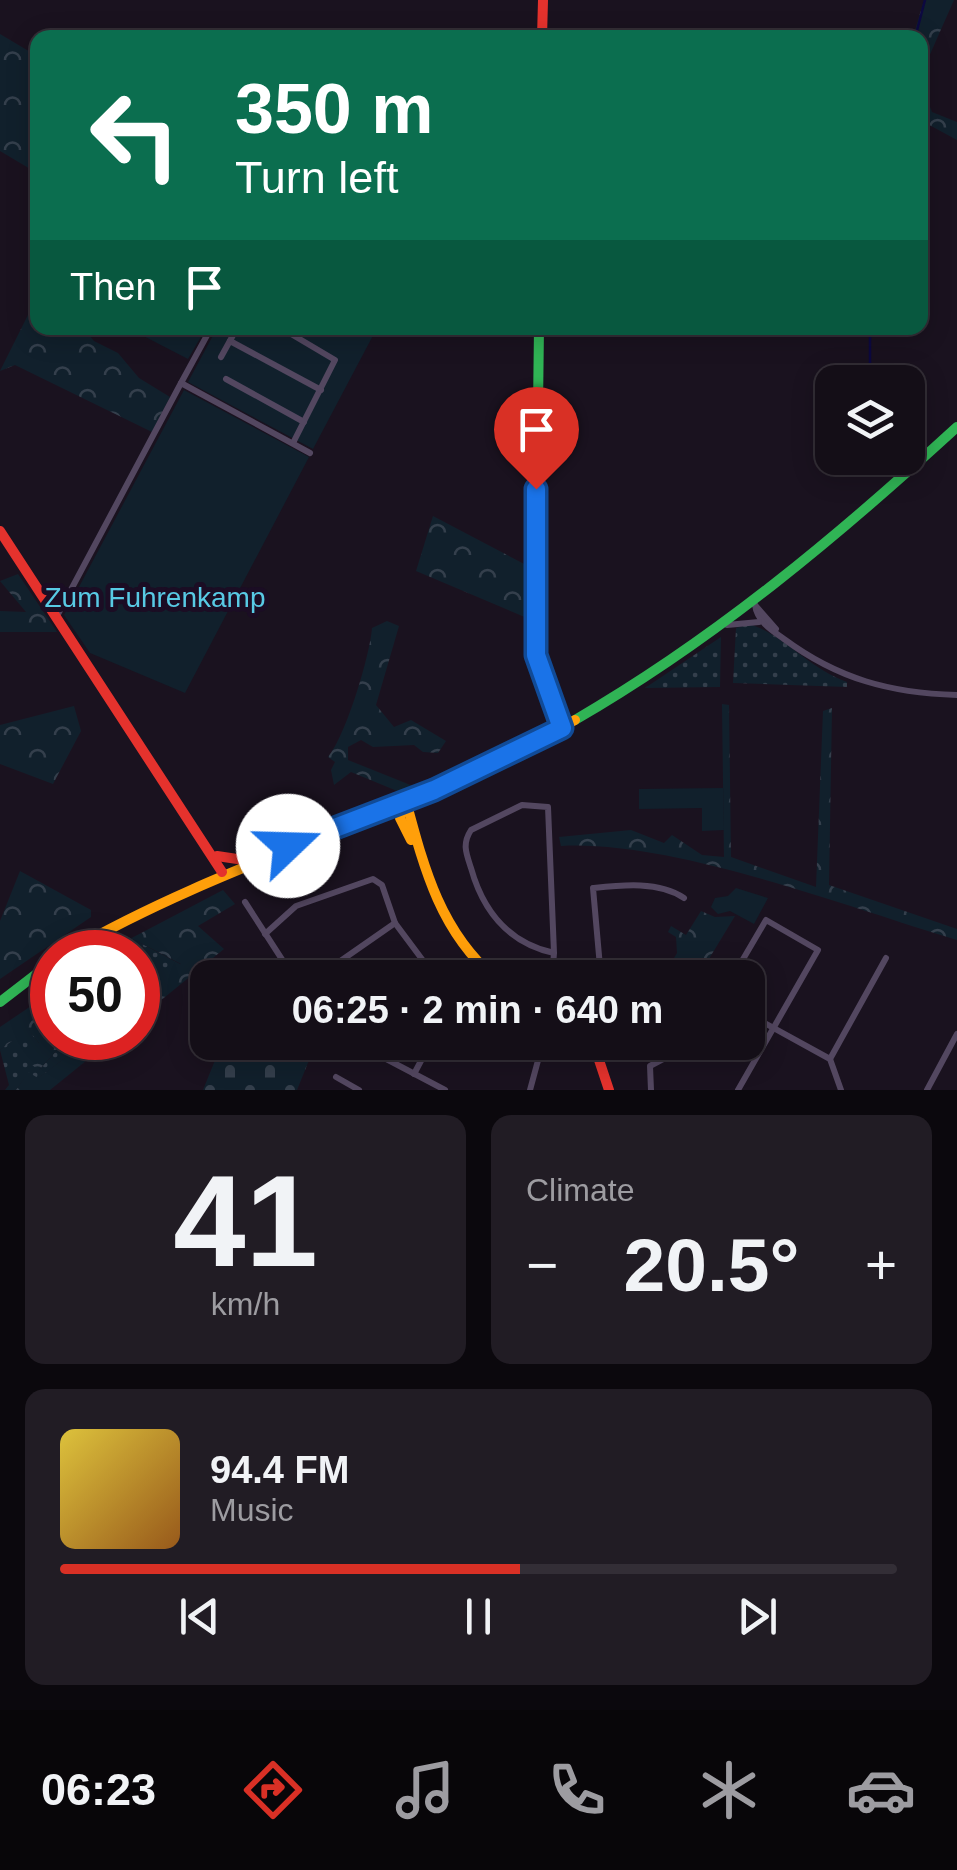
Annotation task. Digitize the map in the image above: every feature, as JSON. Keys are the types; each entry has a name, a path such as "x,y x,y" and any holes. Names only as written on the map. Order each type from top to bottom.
{"main road":[{"path":"542,30 543,0"},
{"path":"539,335 536,655 562,728"},
{"path":"106,930 162,898 403,803 585,715 755,605 857,520 957,427"},
{"path":"0,531 222,872"},
{"path":"554,709 585,715"},
{"path":"542,738 554,709"},
{"path":"403,803 402,824 424,864"},
{"path":"403,803 456,941 476,960"},
{"path":"378,812 402,824"},
{"path":"204,844 217,856 222,872"},
{"path":"217,856 255,859"},
{"path":"0,1002 30,979"},
{"path":"599,1060 609,1090"}],"street":[{"path":"57,617 207,335"},
{"path":"221,357 233,335"},
{"path":"293,443 335,357 294,335"},
{"path":"230,341 321,390"},
{"path":"226,380 304,422"},
{"path":"181,384 310,452"},
{"path":"755,605 765,624 820,666 894,690 957,695"},
{"path":"755,605 787,642"},
{"path":"727,625 748,620 765,624"},
{"path":"554,954 530,946 500,924 477,889 464,847 470,830 522,805 548,807 554,954 554,960"},
{"path":"265,934 296,906 373,879 382,886 395,923 421,960"},
{"path":"599,960 593,888 630,884 675,892 684,898"},
{"path":"245,902 282,960"},
{"path":"738,1090 818,950 766,920 743,960"},
{"path":"342,960 395,923"},
{"path":"830,1058 886,958"},
{"path":"765,1023 830,1058 841,1090"},
{"path":"926,1090 957,1034"},
{"path":"388,1060 445,1090"},
{"path":"414,1074 421,1060"},
{"path":"530,1090 538,1060"},
{"path":"651,1090 650,1066 661,1060"},
{"path":"336,1077 346,1087 358,1090"}],"green space":[{"path":"924,0 954,0 928,59 928,30 915,30"},
{"path":"0,34 30,52 30,169 0,151"},
{"path":"928,102 932,112 957,122 957,140 928,124"},
{"path":"30,311 30,335 89,335 118,353 139,378 170,397 152,432 15,365 0,371"},
{"path":"142,335 202,335 188,359"},
{"path":"213,335 373,335 313,449 188,382"},
{"name":"Zum Fuhrenkamp","path":"184,390 309,457 185,693 90,653 64,615"},
{"path":"433,516 526,565 527,618 416,571"},
{"path":"18,574 57,632 0,632 0,611 26,612 0,581"},
{"path":"387,621 399,626 376,705 394,727 411,720 446,741 438,753 423,752 414,745 373,747 361,740 348,747 348,760 413,786 402,793 351,772 334,785 331,770 335,762 328,757 356,695 372,628"},
{"path":"749,624 847,682 847,687 733,683 736,628"},
{"path":"721,637 720,687 645,688"},
{"path":"722,704 729,705 731,857 816,887 823,711 832,708 829,885 957,929 957,940 707,864 606,847 561,846 559,837 631,830 664,843 672,835 702,855 724,857"},
{"path":"74,706 81,731 53,784 0,764 0,725"},
{"path":"723,788 724,830 702,831 702,808 639,809 639,789"},
{"path":"20,871 91,910 91,917 72,930 30,930 30,959 0,979 0,921"},
{"path":"736,888 768,898 754,924 730,911 718,914 711,907 715,898 728,896"},
{"path":"223,890 235,904 198,926 224,949 210,960 190,960 190,977 160,1001 160,979 181,964 160,953 160,930 146,930"},
{"path":"701,911 715,917 735,916 708,960 673,960 677,953 676,937 668,932 671,926 686,935"},
{"path":"160,953 182,965 160,980"},
{"path":"30,1007 30,1032 28,1029 0,1050 0,1027"},
{"path":"28,1028 30,1060 39,1060 39,1070 48,1060 63,1060 37,1079 28,1073 16,1090 5,1090 9,1085 0,1050"},
{"path":"30,1054 30,1060 48,1060 39,1070 25,1060"},
{"path":"62,1060 75,1060 81,1065 50,1090 16,1090 28,1072 38,1078"},
{"path":"215,1060 309,1060 297,1090 203,1090"}],"waterway":[{"path":"917,30 925,0"},
{"path":"870,335 870,365"}],"traffic: fast":[{"path":"539,335 535,642 561,728"},
{"path":"575,720 677,655 774,584 957,427"},
{"path":"0,1002 30,979"}],"traffic: slow":[{"path":"109,930 193,889 450,783 575,720"},
{"path":"406,801 437,897 447,919 476,960"},
{"path":"400,804 400,818 411,840"}],"traffic: jam":[{"path":"542,30 543,0"},
{"path":"0,531 222,872"},
{"path":"546,693 561,727"},
{"path":"217,856 244,860"},
{"path":"599,1060 609,1090"}],"route":[{"path":"288,846 434,790 562,728 562,719 545,686 536,655 536,489"}]}
